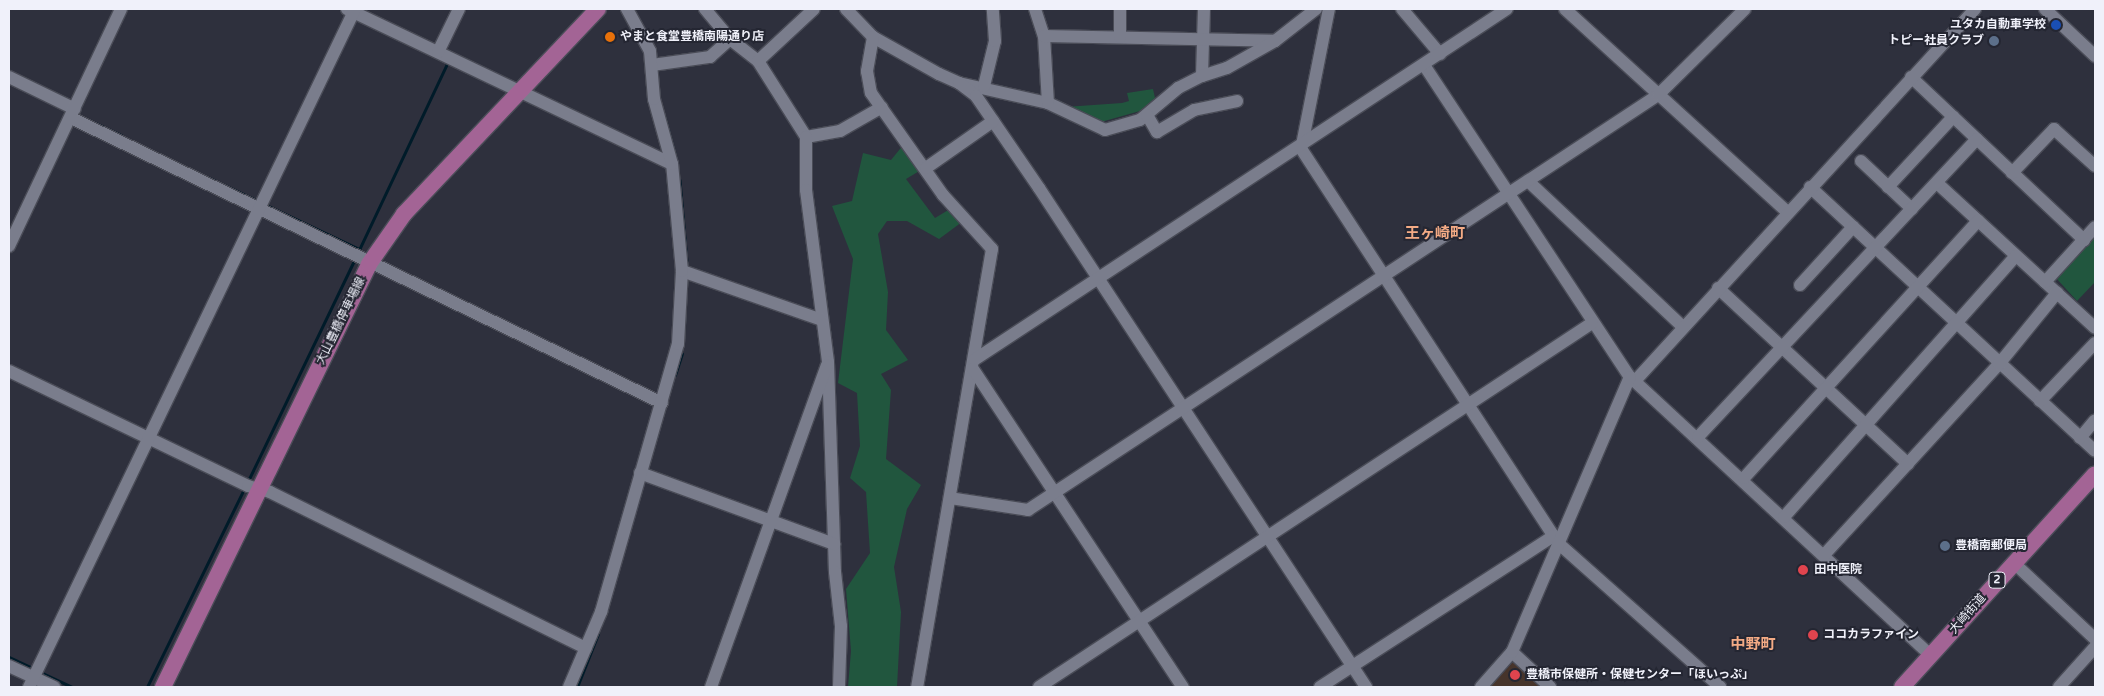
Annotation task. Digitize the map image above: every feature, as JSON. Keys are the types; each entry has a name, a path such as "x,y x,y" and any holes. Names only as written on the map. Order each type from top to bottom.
{"main road":[{"name":"大山豊橋停車場線","path":"163,687 249,486 360,259 598,9"},
{"name":"大崎街道","path":"1902,687 2013,562 2095,474"}],"street":[{"path":"9,246 121,9"},
{"path":"438,52 459,9"},
{"path":"569,687 586,648 645,474 678,344 686,271 672,164 654,99 650,51 627,9"},
{"path":"705,9 730,39 758,61 806,137 806,190 828,362 834,544 838,591 839,687"},
{"path":"758,61 814,9"},
{"path":"846,9 873,37 959,83 993,121 1099,279 1184,408 1266,538 1366,687"},
{"path":"984,86 995,41 993,9"},
{"path":"1035,9 1044,36 1048,103"},
{"path":"1120,9 1120,37"},
{"path":"1202,76 1204,9"},
{"path":"959,83 984,86 1048,103 1105,130 1147,115 1178,88 1202,76 1227,68 1275,41 1316,9"},
{"path":"1329,9 1301,146 1383,278 1555,539 1720,687"},
{"path":"1402,9 1440,54"},
{"path":"974,364 1507,9"},
{"path":"1565,9 1787,212"},
{"path":"950,498 1028,510 1383,278 1658,95 1745,9"},
{"path":"1481,687 1512,652 1555,539 1632,379 1683,327 1975,9"},
{"path":"2045,9 2095,56"},
{"path":"35,677 262,205 352,10 518,92 672,164"},
{"path":"1044,36 1275,41"},
{"path":"873,37 868,79 882,107 943,195 992,249 974,364 917,687"},
{"path":"652,65 710,56 730,39"},
{"path":"1424,65 1592,323 1632,379 1744,478 1931,656"},
{"path":"9,77 73,114 262,205 360,259 662,403"},
{"path":"1911,77 2084,240"},
{"path":"1147,115 1157,132 1202,107 1237,100"},
{"path":"806,137 840,131 882,107"},
{"path":"1888,187 1953,117"},
{"path":"926,168 993,121"},
{"path":"2012,173 2054,129 2095,166"},
{"path":"1698,437 1977,139"},
{"path":"1860,162 1912,209"},
{"path":"1528,181 1683,327"},
{"path":"1937,183 2095,328"},
{"path":"1810,187 1957,327 2095,451"},
{"path":"1744,478 1919,290 1978,221"},
{"path":"1800,286 1853,227"},
{"path":"2045,282 2095,227"},
{"path":"1784,517 1957,327 2016,256"},
{"path":"686,271 822,320"},
{"path":"1718,288 1868,423 1908,464"},
{"path":"1824,555 1999,364 2057,293"},
{"path":"1039,687 1468,407 1592,323"},
{"path":"2040,401 2095,343"},
{"path":"711,687 828,362"},
{"path":"974,364 1054,493 1183,687"},
{"path":"9,370 249,486 270,492 586,648"},
{"path":"2080,438 2095,420"},
{"path":"645,474 834,544"},
{"path":"1320,687 1555,539"},
{"path":"2013,562 2095,639"},
{"path":"2059,687 2095,647"},
{"path":"1512,652 1550,687"},
{"path":"9,666 54,687"}],"shaded area":[{"name":"豊橋市保健所・保健センター「ほいっぷ」","path":"1512,663 1516,663 1543,687 1490,687"}],"green space":[{"path":"1153,89 1155,98 1140,111 1101,122 1065,107 1122,103 1129,101 1127,93"},
{"path":"904,144 921,170 906,179 935,218 950,209 962,222 939,239 907,221 887,221 878,234 888,292 886,330 908,360 881,374 891,390 886,459 921,485 907,509 894,567 901,612 897,687 848,687 851,651 846,589 870,553 866,492 850,478 860,446 857,393 838,383 853,259 832,206 852,201 863,153 891,160"},
{"path":"2095,236 2095,282 2077,301 2056,278"}],"waterway":[{"path":"358,252 448,62"},
{"path":"76,114 121,135"},
{"path":"665,117 676,157"},
{"path":"207,177 258,201"},
{"path":"680,180 687,261"},
{"path":"266,205 359,249"},
{"path":"248,481 355,259"},
{"path":"675,375 682,354"},
{"path":"147,687 244,489"},
{"path":"577,687 598,634"},
{"path":"9,657 33,668"},
{"path":"40,672 72,687"}],"place":[{"name":"ユタカ自動車学校","path":"2056,25"},
{"name":"やまと食堂豊橋南陽通り店","path":"610,37"},
{"name":"トピー社員クラブ","path":"1994,41"},
{"name":"豊橋南郵便局","path":"1945,546"},
{"name":"田中医院","path":"1803,570"},
{"name":"ココカラファイン","path":"1813,635"},
{"name":"豊橋市保健所・保健センター「ほいっぷ」","path":"1515,675"}],"district":[{"name":"王ヶ崎町","path":"1435,234"},
{"name":"中野町","path":"1753,645"}]}
